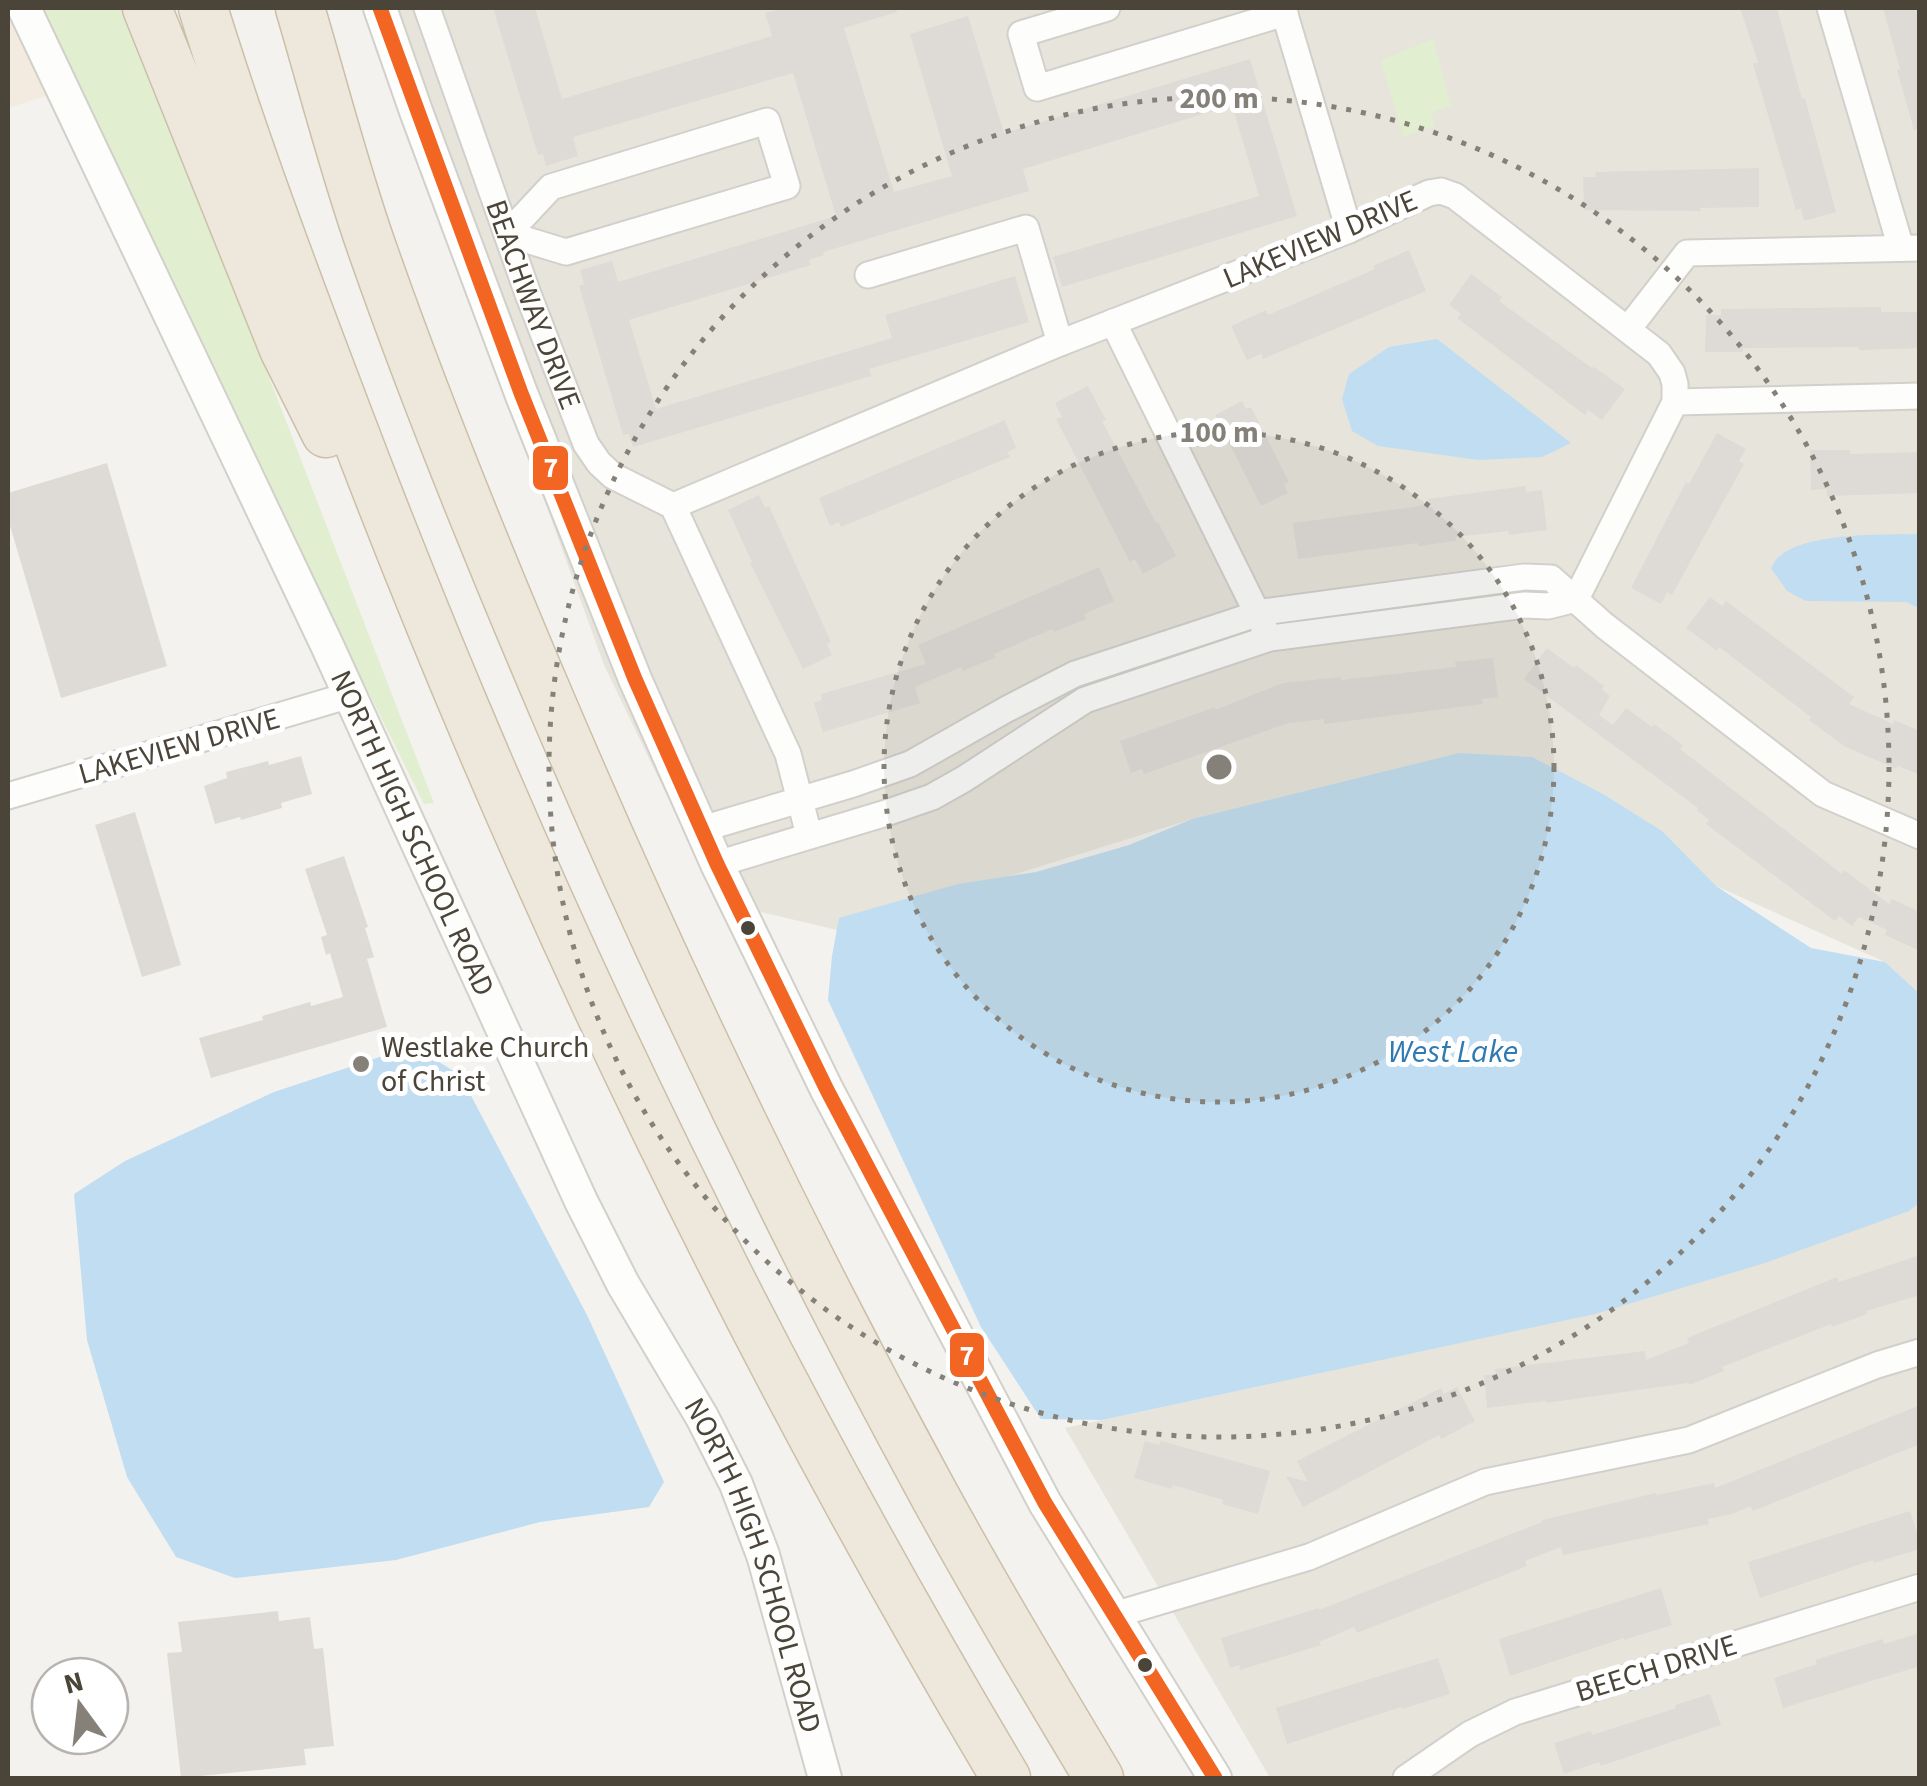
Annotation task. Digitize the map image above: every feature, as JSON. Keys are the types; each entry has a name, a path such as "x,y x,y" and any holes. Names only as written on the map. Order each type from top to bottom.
{"highway":[{"path":"147,8 284,349 480,748 663,1146 753,1324 916,1627 1006,1778"},
{"path":"203,8 314,327 405,566 480,748"},
{"path":"300,8 372,248 495,571 619,862 781,1201 932,1490 1099,1778"},
{"path":"324,8 333,36 372,248"}],"street":[{"name":"NORTH HIGH SCHOOL ROAD","path":"24,8 350,695 581,1201 623,1284 736,1484 764,1555 825,1778"},
{"name":"BEACHWAY DRIVE","path":"380,8 528,411 634,678 717,864 854,1142 1045,1503 1215,1778"},
{"name":"BEACHWAY DRIVE","path":"427,8 528,294 586,444 613,476 673,506"},
{"path":"1107,8 1021,34 1037,88 1284,10 1349,230"},
{"path":"1628,329 1687,254 1910,248 1830,8"},
{"path":"768,122 787,186 566,252 508,234 550,186 768,122"},
{"name":"LAKEVIEW DRIVE","path":"673,506 1060,343 1349,230 1428,192 1448,192 1667,362 1675,384 1675,402"},
{"path":"868,276 1026,228 1060,343"},
{"path":"1113,322 1270,638"},
{"path":"717,864 883,814 945,790 1086,700 1270,638 1525,605 1548,606 1576,599 1675,402 1920,396"},
{"path":"673,506 788,754 809,835"},
{"path":"702,830 910,764 1075,674 1258,614 1524,577 1551,578 1605,626 1822,794 1920,836"},
{"name":"LAKEVIEW DRIVE","path":"8,796 350,695"},
{"path":"1114,1615 1309,1557 1485,1482 1689,1440 1877,1365 1920,1352"},
{"name":"BEECH DRIVE","path":"1406,1778 1470,1734 1515,1712 1920,1588"}],"shaded area":[{"path":"8,8 53,94 8,108"},
{"path":"366,8 1919,8 1919,993 1885,962 1716,886 1459,754 1192,819 837,930 718,902 604,665"},
{"path":"1919,1197 1919,1778 1270,1778 1065,1428 1326,1372"}],"green space":[{"path":"39,8 126,8 434,803 424,804 186,323"},
{"path":"1433,39 1451,106 1431,112 1435,126 1403,137 1381,60"}],"water":[{"path":"1437,339 1571,443 1542,457 1479,460 1378,446 1352,431 1342,399 1349,374 1389,347"},
{"path":"1919,534 1919,608 1906,602 1806,601 1787,591 1771,568 1779,557 1808,543 1847,536"},
{"name":"West Lake","path":"1459,753 1532,757 1603,794 1662,831 1716,886 1811,948 1885,962 1919,993 1919,1203 1909,1211 1765,1263 1595,1314 1102,1420 1041,1419 981,1327 828,1000 839,918 958,884 1036,872 1129,845 1192,819"},
{"path":"413,1046 460,1075 587,1315 664,1482 649,1507 540,1522 396,1560 235,1578 176,1557 127,1477 87,1340 74,1194 125,1161 274,1092"}],"building":[{"path":"493,8 535,8 562,99 772,36 765,13 784,8 896,8 897,12 844,28 894,192 952,176 910,34 968,16 1004,133 1250,59 1297,216 1062,287 1053,257 1259,196 1232,105 1023,169 1029,191 823,252 824,255 809,260 811,265 629,320 656,409 892,338 885,315 1015,276 1029,322 869,369 871,376 633,447 629,434 623,435 579,286 584,284 580,270 612,261 618,282 836,216 793,73 573,137 578,156 546,166 543,154 538,155"},
{"path":"1740,8 1777,8 1836,212 1804,221 1801,208 1796,210"},
{"path":"1883,8 1920,8 1920,129 1914,130"},
{"path":"1759,168 1759,207 1700,208 1701,211 1584,210 1583,177 1596,177 1595,172"},
{"path":"1409,250 1426,291 1263,359 1261,354 1247,360 1231,326 1266,310 1268,315 1375,269 1373,266"},
{"path":"1471,274 1502,297 1499,301 1625,389 1602,420 1588,410 1585,415 1457,318 1461,314 1449,305"},
{"path":"1881,307 1881,312 1920,312 1920,348 1743,348 1743,352 1705,352 1706,315 1721,315 1721,309"},
{"path":"1088,386 1106,420 1102,421 1176,556 1143,574 1135,559 1130,562 1056,419 1062,417 1055,403"},
{"path":"1242,401 1246,409 1251,407 1289,482 1284,484 1288,493 1261,506 1215,415"},
{"path":"1005,420 1016,448 1007,452 1010,457 841,527 839,522 830,526 819,498"},
{"path":"1717,433 1746,449 1739,461 1744,464 1672,595 1667,592 1661,604 1631,588 1686,482 1689,484"},
{"path":"1810,450 1850,450 1850,454 1920,452 1920,493 1827,496 1827,489 1811,490"},
{"path":"107,463 167,666 61,698 8,519 8,493"},
{"path":"1525,486 1526,492 1542,490 1547,530 1456,537 1456,541 1298,559 1293,523 1414,507 1429,504 1428,499"},
{"path":"759,495 765,508 769,506 831,642 827,644 832,655 803,669 728,510"},
{"path":"1099,567 1114,601 1084,614 1086,619 1054,632 1052,629 963,671 961,667 915,687 920,703 823,732 814,703 822,700 821,694 926,664 918,645"},
{"path":"1710,597 1722,606 1726,601 1854,697 1849,704 1893,724 1894,720 1920,731 1920,775 1844,746 1719,647 1717,651 1686,628"},
{"path":"1547,648 1604,686 1602,690 1610,696 1599,715 1613,725 1626,708 1652,727 1654,724 1683,745 1680,749 1842,874 1844,870 1889,904 1892,899 1920,912 1920,951 1885,935 1887,930 1859,917 1852,926 1839,916 1835,921 1706,824 1709,820 1698,808 1524,679"},
{"path":"1493,658 1498,697 1482,699 1483,704 1324,724 1324,719 1288,723 1144,774 1142,769 1131,773 1120,741 1283,683 1456,667 1455,662"},
{"path":"301,756 312,794 281,803 282,808 215,824 204,786 227,778 226,772"},
{"path":"135,812 181,965 142,977 95,825"},
{"path":"344,856 368,927 365,928 374,957 367,959 387,1027 211,1078 199,1038 310,1002 311,1006 343,997 330,953 326,955 321,937 327,935 305,869"},
{"path":"1920,1255 1920,1295 1866,1311 1867,1314 1832,1327 1831,1324 1722,1367 1724,1371 1689,1385 1487,1408 1484,1375 1496,1374 1495,1369 1645,1351 1646,1360 1689,1343 1687,1338 1837,1277 1839,1282"},
{"path":"1457,1387 1475,1421 1441,1439 1439,1435 1303,1507 1286,1476 1308,1482 1297,1461 1441,1388 1444,1394"},
{"path":"1920,1405 1920,1444 1753,1511 1750,1506 1708,1519 1709,1524 1563,1555 1561,1547 1525,1561 1527,1566 1357,1633 1354,1627 1319,1642 1321,1645 1240,1670 1239,1665 1230,1668 1221,1638 1319,1610 1542,1520 1656,1493 1714,1483 1715,1488"},
{"path":"1145,1441 1159,1445 1161,1441 1270,1471 1258,1514 1173,1485 1172,1489 1134,1478"},
{"path":"1910,1511 1920,1549 1874,1563 1873,1560 1760,1598 1748,1562"},
{"path":"1661,1588 1672,1625 1510,1676 1499,1639"},
{"path":"278,1611 279,1621 310,1617 314,1649 323,1648 334,1746 304,1749 306,1765 181,1778 167,1653 182,1652 178,1622"},
{"path":"1920,1633 1920,1666 1783,1708 1774,1678 1817,1664 1815,1660 1883,1639 1884,1644"},
{"path":"1438,1658 1450,1694 1287,1744 1276,1708"},
{"path":"1710,1694 1721,1725 1601,1766 1599,1762 1564,1774 1554,1743 1591,1731 1592,1735"}],"transit line":[{"name":"7","path":"380,8 521,393 635,679 717,864 827,1090 1045,1503 1215,1778"}],"place":[{"name":"Westlake Church of Christ","path":"361,1064"}]}
